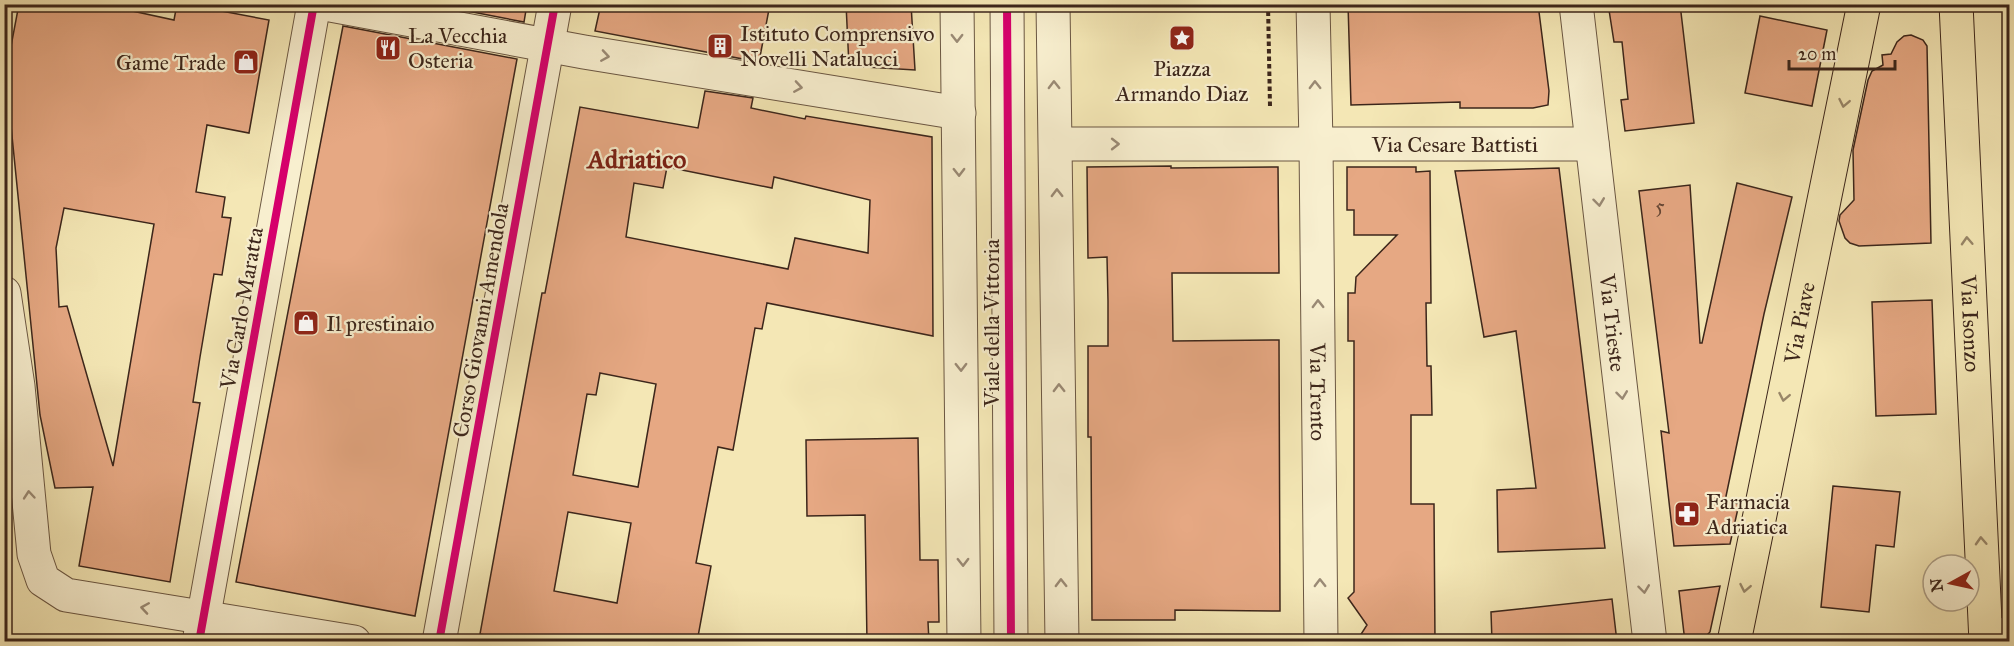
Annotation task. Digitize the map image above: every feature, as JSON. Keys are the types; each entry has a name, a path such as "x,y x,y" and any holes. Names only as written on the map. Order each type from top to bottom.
{"main road":[{"name":"Via Isonzo","path":"1956,4 1994,637"},
{"name":"Via Piave","path":"1734,642 1859,13"}],"street":[{"name":"Via Carlo Maratta","path":"201,629 314,4"},
{"path":"325,4 548,46 959,113"},
{"name":"Corso Giovanni Amendola","path":"439,642 555,4"},
{"name":"Viale della Vittoria","path":"957,4 964,642"},
{"name":"Viale della Vittoria","path":"1007,4 1011,642"},
{"path":"1053,4 1062,642"},
{"path":"1056,144 1316,144 1313,4"},
{"name":"Via Trieste","path":"1576,4 1650,642"},
{"name":"Via Cesare Battisti","path":"1316,144 1592,144"},
{"name":"Via Trento","path":"1316,144 1321,642"},
{"path":"4,293 11,380 34,554 43,580 66,595 201,629 354,642"}],"path":[{"path":"1268,4 1270,106"}],"building":[{"path":"19,4 100,4 174,20 177,4 184,4 269,20 249,133 207,125 196,192 225,197 222,217 231,218 222,275 214,274 200,357 193,402 200,403 170,582 79,566 93,487 55,488 40,415 8,96 4,95 4,83","holes":["64,208 154,224 113,466 67,306 59,307 56,248"]},
{"path":"431,4 527,4 524,22"},
{"name":"Istituto Comprensivo Novelli Natalucci","path":"601,4 770,4 759,62 595,31"},
{"path":"846,4 911,4 915,70 849,66"},
{"path":"1348,4 1538,4 1549,91 1548,105 1533,108 1460,108 1460,102 1351,105"},
{"path":"1657,4 1680,4 1694,123 1625,131 1621,100 1628,99 1622,42 1614,42 1609,10"},
{"path":"1760,16 1827,30 1812,106 1745,93"},
{"path":"343,26 517,59 415,616 236,582"},
{"path":"1911,35 1923,40 1927,46 1931,243 1859,246 1850,243 1845,238 1839,221 1840,215 1854,200 1853,150 1868,80 1872,71 1883,65 1882,55 1891,54 1897,42 1904,36"},
{"path":"705,91 753,98 751,108 805,119 806,116 932,137 933,336 767,303 762,329 755,328 733,450 718,447 696,563 711,566 697,642 519,642 480,634 542,293 545,293 580,107 698,128","holes":["667,167 772,188 774,177 870,200 868,253 795,238 788,269 626,237 634,183 663,188","600,373 656,384 638,487 573,475 587,394 596,395","568,512 631,523 617,603 554,591"]},
{"path":"1171,166 1171,168 1278,167 1279,273 1172,273 1173,341 1279,340 1280,611 1175,610 1175,620 1092,620 1088,346 1108,346 1108,301 1107,257 1088,258 1087,167"},
{"path":"1347,167 1416,167 1416,172 1430,171 1431,303 1426,303 1427,366 1431,366 1432,415 1411,415 1411,504 1434,504 1435,642 1356,642 1367,625 1348,598 1354,592 1354,341 1348,341 1348,293 1355,293 1356,277 1397,235 1354,235 1354,210 1347,210"},
{"path":"1559,168 1605,548 1498,552 1497,490 1536,488 1516,331 1484,337 1455,171"},
{"path":"1737,183 1792,197 1764,314 1725,501 1739,504 1730,544 1674,546 1661,431 1669,433 1639,191 1690,185 1700,343 1702,343"},
{"path":"1932,300 1936,414 1876,416 1872,302"},
{"path":"918,438 920,560 938,560 939,622 928,622 929,642 867,642 865,515 807,516 806,440"},
{"path":"1833,486 1900,492 1894,547 1876,545 1869,612 1821,607"},
{"path":"1720,586 1710,632 1700,642 1685,642 1679,591"},
{"path":"1612,599 1617,642 1492,642 1491,612"}],"cycle path":[{"path":"199,642 314,4"},
{"path":"439,642 555,4"},
{"path":"1007,4 1011,642"}],"place":[{"name":"Piazza Armando Diaz","path":"1182,38"},
{"name":"Istituto Comprensivo Novelli Natalucci","path":"720,46"},
{"name":"La Vecchia Osteria","path":"388,48"},
{"name":"Game Trade","path":"246,62"},
{"name":"Il prestinaio","path":"306,323"},
{"name":"Farmacia Adriatica","path":"1687,514"}],"district":[{"name":"Adriatico","path":"637,159"}]}
